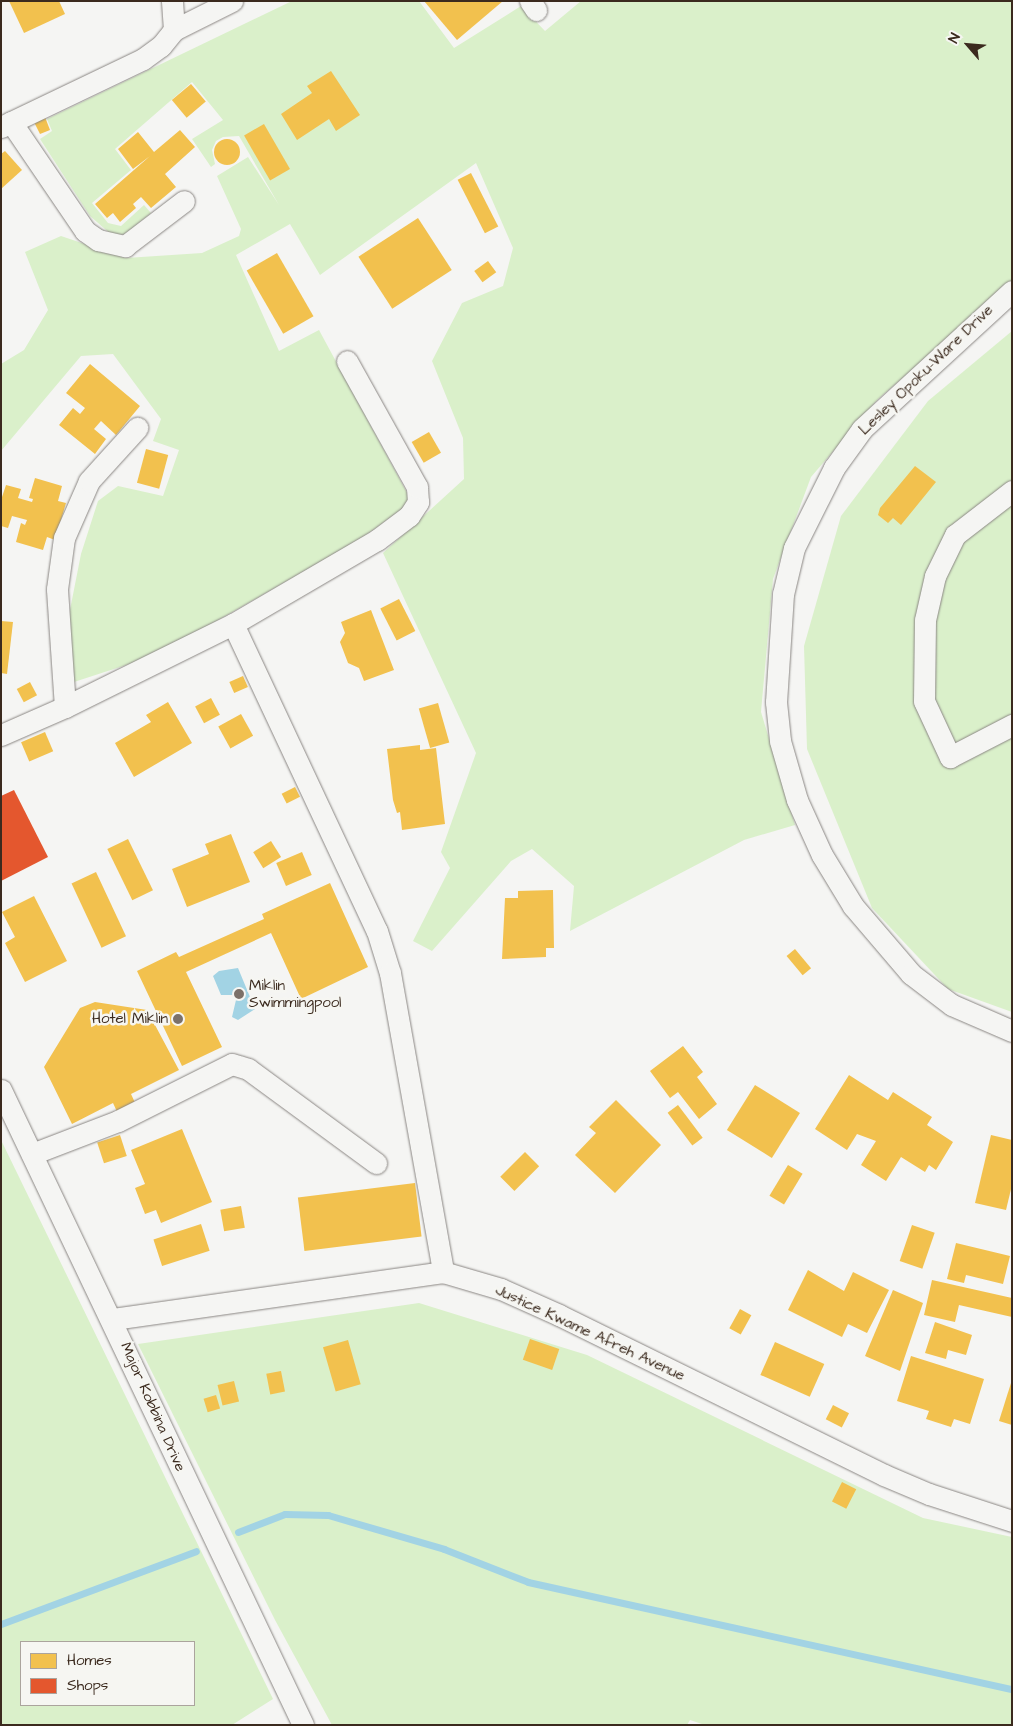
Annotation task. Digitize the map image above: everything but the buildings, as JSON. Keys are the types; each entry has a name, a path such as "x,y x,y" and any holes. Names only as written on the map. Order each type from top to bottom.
{"street":[{"path":"172,1 174,30"},
{"path":"184,201 125,246 98,240 85,231 6,124 143,59 161,46 174,30 232,1"},
{"name":"Lesley Opoku-Ware Drive","path":"1012,291 862,429 834,468 794,548 783,594 776,702 780,741 797,800 822,856 853,906 911,974 952,1005 1012,1031"},
{"path":"1,734 65,707 233,624 377,540 409,516 418,502 418,487 347,361"},
{"path":"65,707 57,589 64,538 89,481 137,428"},
{"path":"1012,491 955,535 935,576 925,620 924,701 950,757 1012,725"},
{"path":"233,624 377,931 390,973 443,1272"},
{"path":"32,1154 118,1121 232,1064 248,1069 376,1163"},
{"name":"Major Kobbina Drive","path":"1,1090 113,1319 219,1552 303,1725"},
{"name":"Justice Kwame Afreh Avenue","path":"113,1319 443,1272 501,1289 534,1304 884,1475 929,1494 1012,1521"}],"green space":[{"path":"292,1 419,1 454,48 521,6 545,31 581,1 1012,1 1012,284 878,399 811,477 773,579 761,712 795,825 744,840 570,931 574,886 532,849 511,861 432,951 413,941 450,868 441,852 476,753 383,553 464,479 463,438 432,361 462,303 503,286 513,248 476,163 320,275 290,224 236,255 279,351 319,330 412,502 362,538 157,655 74,682 67,625 81,554 98,501 118,486 163,496 179,450 153,441 161,419 113,354 81,356 1,451 1,364 24,350 48,310 25,252 61,236 126,258 202,253 239,236 241,229 217,176 248,157 279,205 239,136 223,137 216,141 212,150 215,164 211,167 192,139 223,120 192,82 115,149 131,170 92,203 108,223 121,226 144,205 151,213 125,234 113,236 90,216 40,139 52,131 47,119"},
{"path":"1012,331 1012,1012 948,989 872,908 807,749 804,646 841,516 928,401"},
{"path":"1,1140 273,1699 232,1725 1,1725"},
{"path":"419,1303 587,1355 923,1518 1012,1537 1012,1725 705,1725 690,1720 687,1725 332,1725 275,1620 138,1344"}],"water":[{"name":"Miklin Swimmingpool","path":"238,968 255,1009 238,1020 232,1017 236,1000 233,995 221,995 213,976 219,971"}],"waterway":[{"path":"238,1532 285,1514 328,1515 444,1549 528,1582 1012,1689"},
{"path":"1,1624 196,1551"}],"place":[{"name":"Miklin Swimmingpool","path":"239,994"},
{"name":"Hotel Miklin","path":"178,1019"}]}
